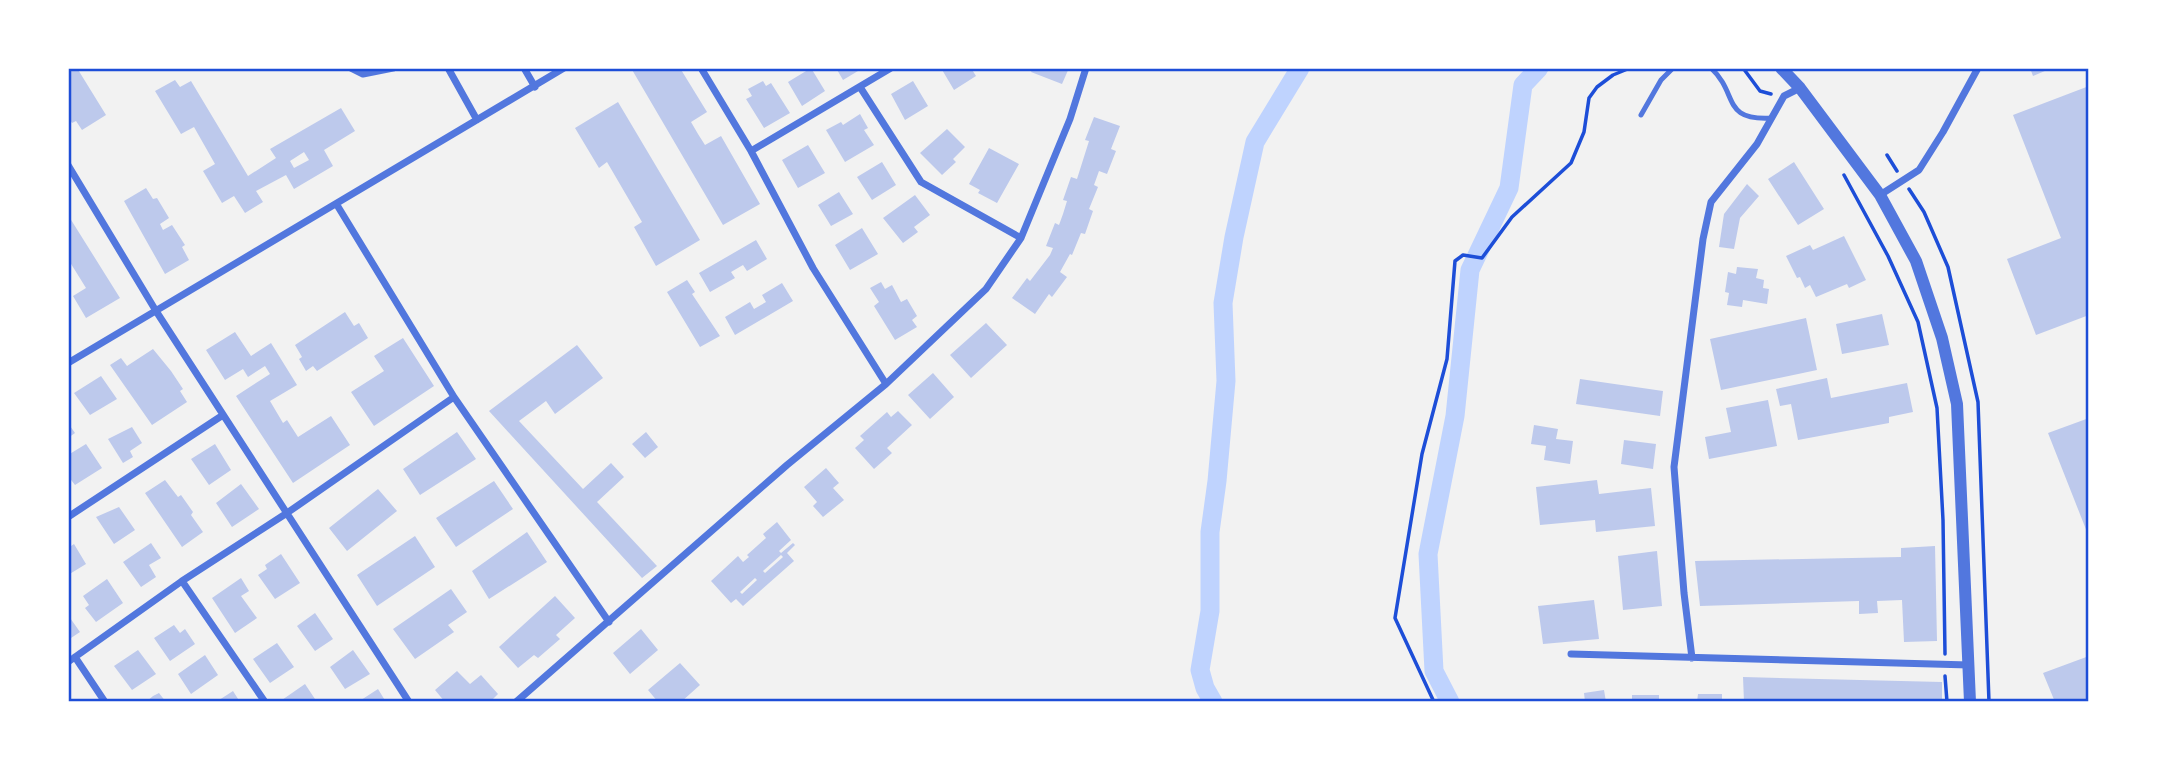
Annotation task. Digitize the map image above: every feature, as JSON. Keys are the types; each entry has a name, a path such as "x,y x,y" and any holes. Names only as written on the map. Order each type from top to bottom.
{"street":[{"path":"351,68 363,74 393,68"},
{"path":"448,68 477,120"},
{"path":"524,68 535,86"},
{"path":"68,363 564,68"},
{"path":"701,68 751,151 813,268 886,384"},
{"path":"751,151 891,68"},
{"path":"516,702 787,465 886,384 986,289 1021,238 1070,119 1086,68"},
{"path":"1781,68 1800,88 1880,195 1916,261 1942,338 1957,404 1970,702"},
{"path":"1880,195 1919,170 1978,68"},
{"path":"860,88 921,182 1021,238"},
{"path":"1692,658 1674,467 1703,239 1711,202 1757,144 1784,96 1800,88"},
{"path":"69,169 156,311 409,702"},
{"path":"337,205 454,397 609,622"},
{"path":"105,702 71,659 454,397"},
{"path":"68,517 223,415"},
{"path":"182,581 265,702"},
{"path":"1571,654 1969,665"}],"lane":[{"path":"1641,115 1661,80 1673,68"},
{"path":"1711,68 1740,114 1751,119 1772,118"}],"path":[{"path":"1434,702 1395,618 1422,454 1447,359 1455,261 1462,255 1482,258 1512,217 1571,163 1584,132 1589,98 1613,75 1630,68"},
{"path":"1743,68 1760,91 1784,96"},
{"path":"1839,166 1888,256 1918,322 1937,408 1943,520 1947,702"}],"building":[{"path":"68,68 77,68 106,115 82,130 76,121 72,123 68,117"},
{"path":"631,68 680,68 707,112 691,122 698,134 705,145 721,136 760,204 723,225"},
{"path":"811,68 825,91 802,106 788,82"},
{"path":"836,68 863,68 843,80"},
{"path":"941,68 971,68 976,76 954,90"},
{"path":"1033,68 1069,68 1062,84 1031,72"},
{"path":"2030,68 2052,68 2033,76"},
{"path":"175,80 180,87 191,81 248,176 276,158 270,149 341,108 355,131 324,150 333,166 294,189 286,175 256,191 263,202 245,213 234,196 222,203 203,171 215,164 194,127 181,134 155,91","holes":["304,152 309,160 294,168 290,161"]},
{"path":"763,81 766,86 771,83 790,113 764,128 746,99 752,96 748,89"},
{"path":"913,81 928,106 905,120 891,94"},
{"path":"2089,86 2089,315 2036,335 2007,259 2061,238 2013,115"},
{"path":"618,102 700,240 656,266 634,227 642,222 607,162 599,168 575,128"},
{"path":"860,114 868,128 864,130 874,145 845,162 826,130 841,122 843,125"},
{"path":"1094,117 1120,126 1111,149 1116,151 1107,174 1099,171 1094,185 1098,187 1089,209 1093,211 1085,234 1081,233 1072,255 1070,254 1060,272 1067,277 1052,297 1049,294 1035,314 1012,298 1027,278 1030,281 1050,255 1053,248 1046,246 1055,223 1059,225 1063,214 1067,201 1063,200 1071,177 1077,179 1089,141 1085,140"},
{"path":"947,129 965,147 953,159 956,162 942,175 920,153"},
{"path":"808,145 825,173 798,188 782,160"},
{"path":"989,148 1019,164 997,203 978,193 980,190 969,184"},
{"path":"882,162 896,185 872,200 857,177"},
{"path":"1794,162 1824,209 1798,225 1768,179"},
{"path":"1747,184 1759,196 1740,218 1734,249 1719,247 1724,214"},
{"path":"146,188 153,199 157,198 169,218 160,224 163,230 172,225 185,245 182,247 189,260 165,274 124,201"},
{"path":"839,192 853,214 831,226 818,205"},
{"path":"915,195 930,215 914,227 918,232 903,243 883,218"},
{"path":"68,215 120,298 86,318 73,296 86,288 68,259"},
{"path":"862,228 878,254 850,270 835,245"},
{"path":"1844,236 1866,280 1849,288 1847,284 1816,297 1810,285 1805,288 1800,277 1797,278 1786,256 1810,245 1813,250"},
{"path":"756,240 767,259 747,271 743,265 731,272 735,278 710,292 699,273"},
{"path":"1737,267 1758,269 1756,278 1764,280 1763,288 1769,289 1767,304 1743,300 1742,307 1727,305 1729,293 1725,292 1728,272 1736,274"},
{"path":"687,280 695,292 692,294 720,336 700,347 667,292"},
{"path":"881,282 885,289 892,285 901,302 907,299 917,316 912,320 917,327 895,340 874,306 879,302 870,288"},
{"path":"782,283 793,301 735,335 725,317 750,302 754,309 766,302 762,295"},
{"path":"345,312 354,326 359,323 368,338 317,371 313,366 306,371 295,345"},
{"path":"1882,314 1889,345 1842,354 1836,324"},
{"path":"1806,318 1817,370 1721,390 1710,339"},
{"path":"986,323 1007,345 971,378 950,355"},
{"path":"235,332 251,356 271,343 297,385 270,401 283,423 287,420 298,437 331,416 350,445 293,483 236,396 270,374 265,366 248,377 243,369 225,380 206,350"},
{"path":"403,338 434,386 374,426 351,392 384,371 374,356"},
{"path":"577,345 603,378 555,414 546,401 519,421 583,489 611,463 624,477 597,502 657,566 642,578 489,411"},
{"path":"153,349 183,389 180,391 187,402 152,425 110,365 121,358 127,366"},
{"path":"933,373 954,397 930,419 908,395"},
{"path":"101,376 117,399 90,415 74,393"},
{"path":"1827,378 1831,398 1907,383 1913,412 1889,417 1889,423 1798,440 1791,404 1780,406 1776,389"},
{"path":"1580,379 1663,391 1660,416 1576,404"},
{"path":"1768,400 1777,446 1709,459 1705,437 1731,432 1726,408"},
{"path":"898,411 912,425 887,448 892,453 874,469 855,448 864,440 860,436 887,412 891,417"},
{"path":"2089,418 2089,537 2048,433"},
{"path":"68,423 75,433 68,438"},
{"path":"1534,425 1558,429 1556,439 1573,441 1570,464 1544,460 1546,446 1531,444"},
{"path":"132,427 142,443 130,451 133,457 123,463 108,439"},
{"path":"457,432 476,459 420,495 403,469"},
{"path":"646,432 658,447 645,458 632,444"},
{"path":"1624,440 1656,444 1653,469 1621,464"},
{"path":"86,444 102,468 75,485 68,476 68,455"},
{"path":"215,444 231,470 209,485 191,459"},
{"path":"826,468 839,483 833,488 844,500 823,517 813,506 817,502 804,487"},
{"path":"165,480 178,497 181,495 203,532 182,547 145,493"},
{"path":"1597,480 1599,494 1651,488 1655,526 1596,532 1595,520 1540,525 1536,487"},
{"path":"494,481 513,509 456,547 436,518"},
{"path":"241,484 259,509 232,527 216,503"},
{"path":"378,489 397,511 347,551 329,528"},
{"path":"119,507 135,530 114,544 96,517"},
{"path":"777,522 791,540 779,551 781,553 793,543 795,545 787,553 794,561 743,606 736,599 731,603 711,581 738,556 743,562 749,557 747,555 766,538 763,534","holes":["781,555 783,557 765,573 763,571","755,578 757,580 742,594 740,592"]},
{"path":"527,532 547,562 489,599 472,571"},
{"path":"415,536 435,567 377,606 357,575"},
{"path":"151,543 161,558 149,565 156,577 141,587 123,562"},
{"path":"74,544 86,564 68,575 68,548"},
{"path":"1935,546 1937,641 1904,642 1902,600 1877,601 1878,613 1859,614 1859,601 1700,606 1695,561 1901,557 1901,548"},
{"path":"1657,551 1662,606 1623,610 1618,556"},
{"path":"281,554 300,583 275,599 258,575 267,569 265,565"},
{"path":"241,578 249,591 241,596 257,618 235,633 212,598"},
{"path":"107,579 123,603 96,622 85,608 89,605 83,596"},
{"path":"451,589 467,612 448,625 454,632 415,659 393,629"},
{"path":"555,596 575,618 556,635 560,639 538,658 534,655 518,668 499,647"},
{"path":"1594,600 1599,639 1543,644 1538,606"},
{"path":"315,613 333,639 315,651 297,626"},
{"path":"68,615 80,632 68,640"},
{"path":"174,625 180,633 185,629 195,644 170,661 154,638"},
{"path":"641,629 658,650 630,674 613,653"},
{"path":"277,643 294,667 270,683 253,659"},
{"path":"138,650 156,674 132,690 114,666"},
{"path":"353,650 370,674 345,689 330,667"},
{"path":"205,655 218,675 191,694 178,674"},
{"path":"2089,656 2089,702 2055,702 2043,673"},
{"path":"680,663 700,685 681,702 658,702 648,690"},
{"path":"457,671 470,684 481,675 498,694 490,702 445,702 435,690"},
{"path":"1743,677 1942,682 1942,702 1744,702"},
{"path":"305,684 317,702 279,702"},
{"path":"378,689 386,702 358,702"},
{"path":"1604,690 1606,702 1585,702 1584,693"},
{"path":"233,691 240,702 216,702"},
{"path":"159,693 166,702 146,702 153,696"},
{"path":"1698,694 1722,694 1722,702 1697,702"},
{"path":"1632,695 1659,695 1659,702 1632,702"}],"waterway":[{"path":"1213,702 1205,688 1200,670 1210,611 1210,532 1226,381 1223,303 1255,142 1300,68"},
{"path":"1450,702 1434,671 1428,554 1455,416 1470,270 1509,188 1523,85 1539,68"}]}
